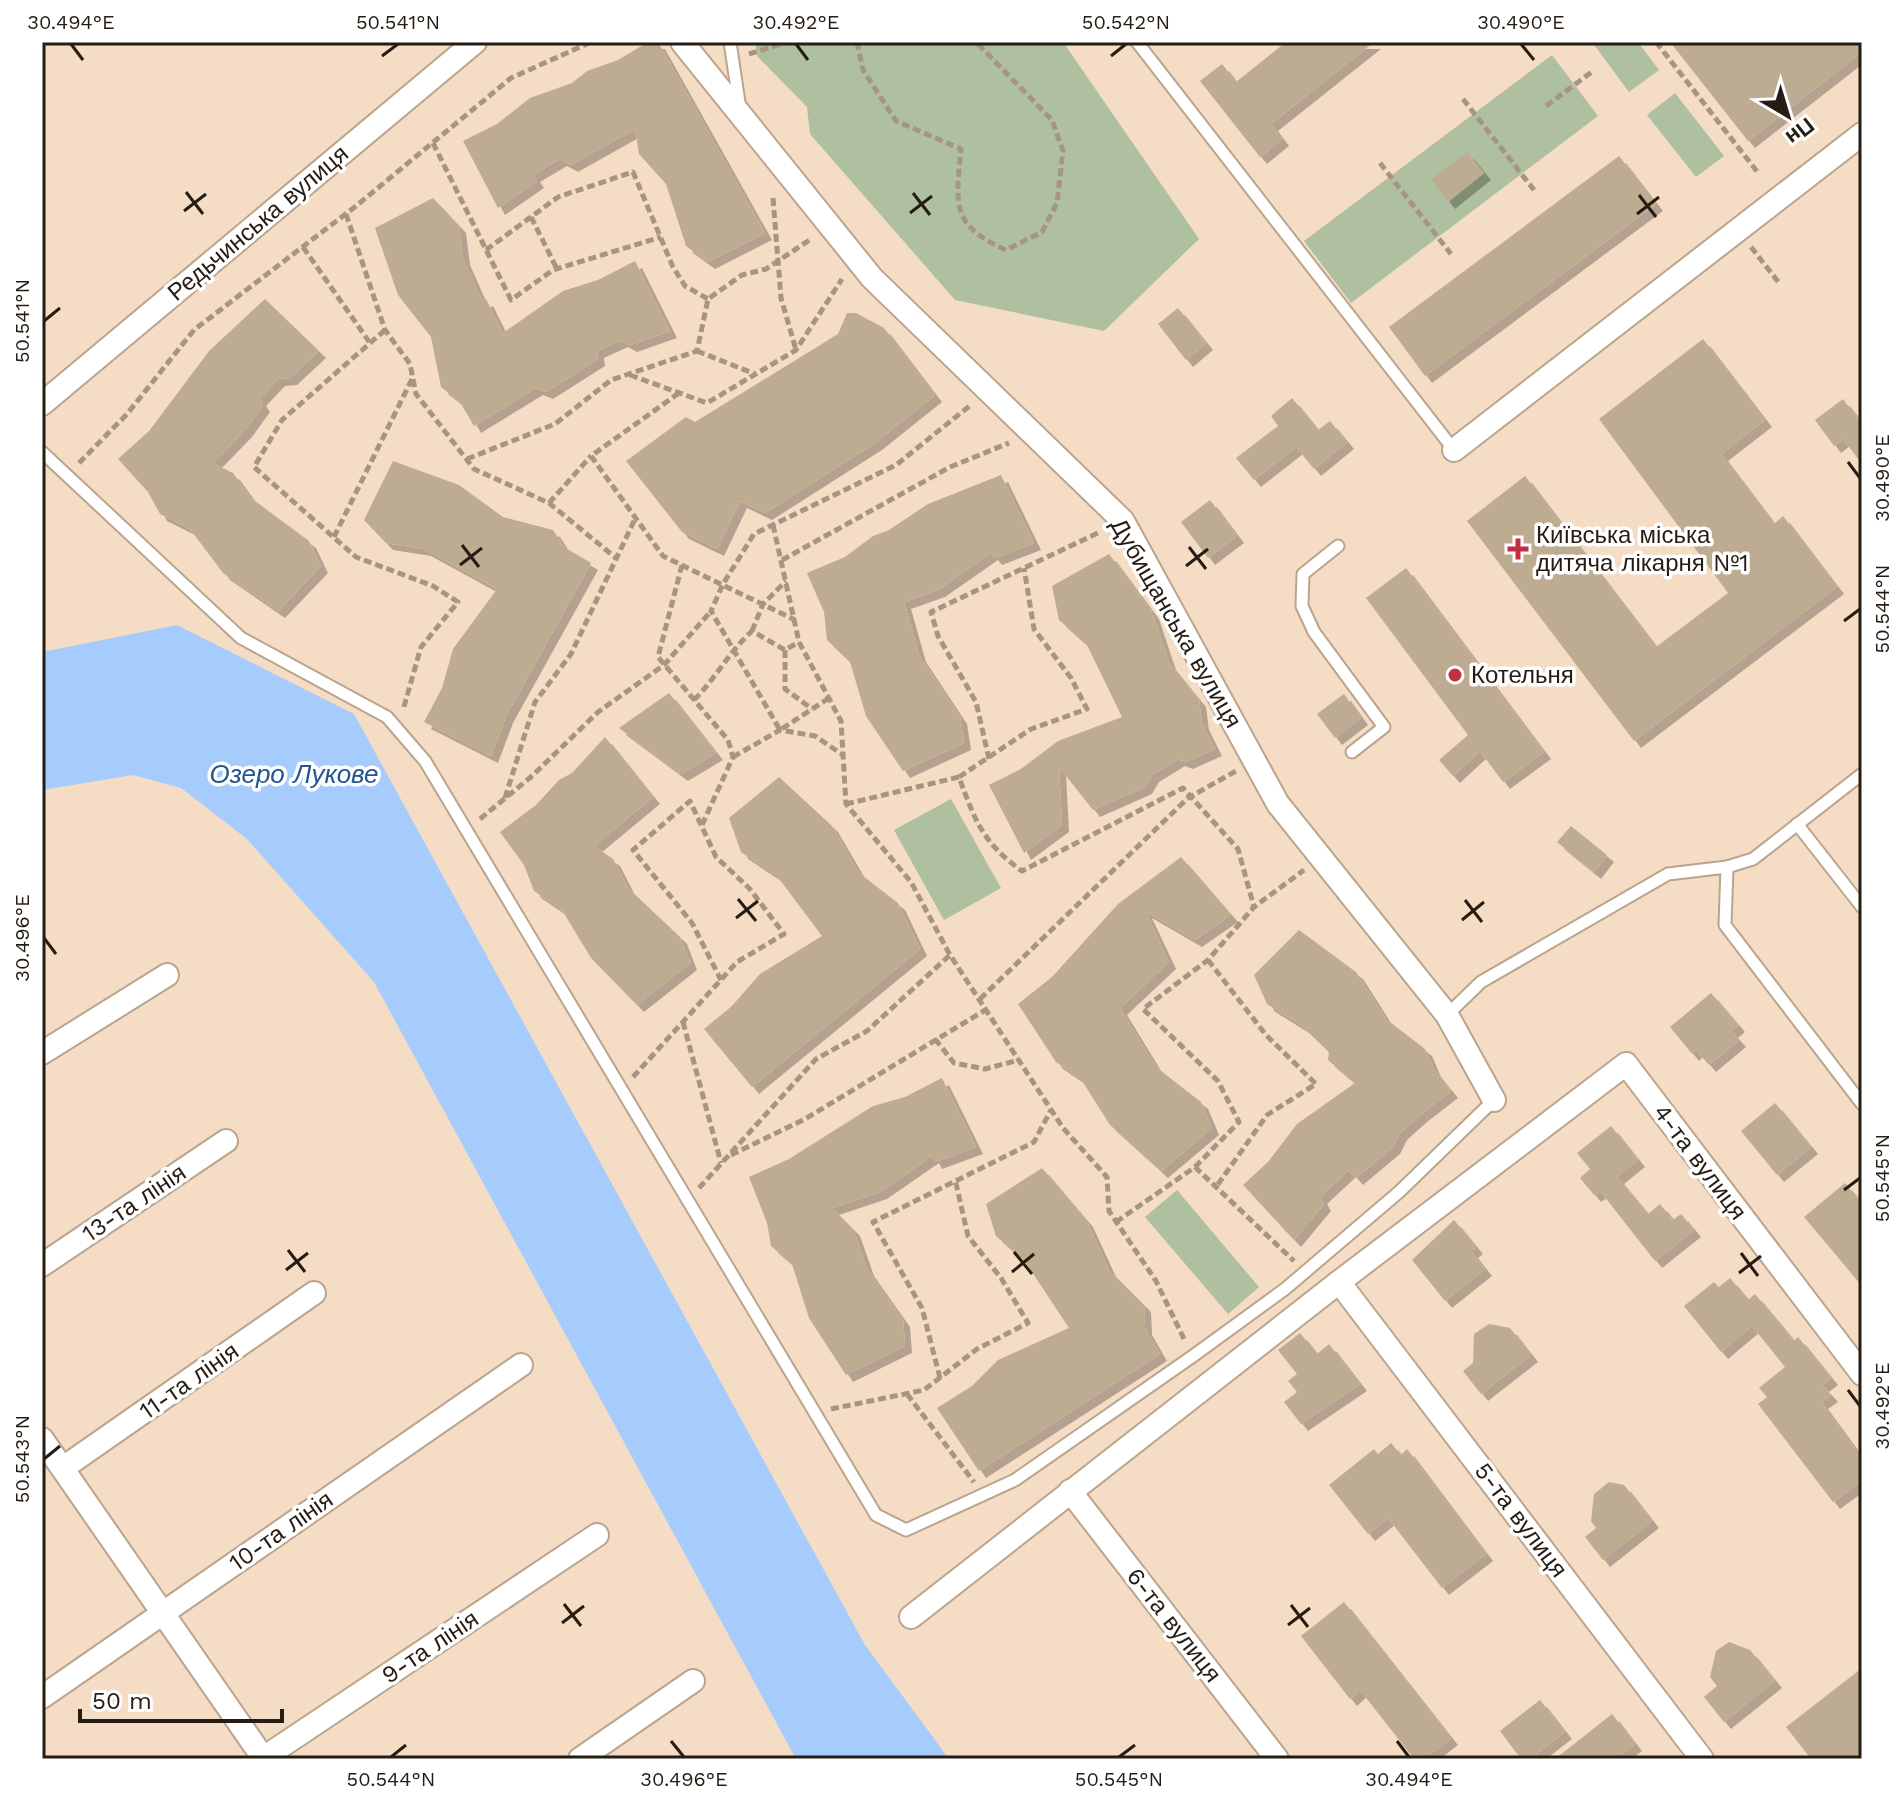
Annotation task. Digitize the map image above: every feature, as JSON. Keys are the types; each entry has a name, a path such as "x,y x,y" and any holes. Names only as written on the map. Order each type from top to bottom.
{"street":[{"name":"Редьчинська вулиця","path":"42,404 475,42"},
{"name":"Дубищанська вулиця","path":"682,42 856,258 1123,521 1278,804 1447,1015 1481,1083 1494,1100"},
{"path":"1454,450 1862,134"},
{"path":"42,1053 167,975"},
{"name":"4-та вулиця","path":"1339,1282 1626,1064 1862,1374"},
{"name":"13-та лінія","path":"42,1265 226,1141"},
{"path":"911,1617 1339,1282"},
{"name":"5-та вулиця","path":"1339,1282 1702,1759"},
{"name":"11-та лінія","path":"63,1468 314,1293"},
{"name":"10-та лінія","path":"42,1697 521,1365"},
{"path":"42,1439 263,1759"},
{"name":"6-та вулиця","path":"1070,1491 1277,1759"},
{"name":"9-та лінія","path":"263,1759 597,1535"},
{"path":"580,1759 693,1681"}],"lane":[{"path":"730,42 741,116"},
{"path":"1137,42 1454,450"},
{"path":"42,452 241,638 387,717 425,761 876,1515 906,1530 1015,1480 1285,1289 1387,1202 1494,1100"},
{"path":"1338,546 1303,574 1302,606 1314,632 1384,727 1352,752"},
{"path":"1447,1015 1481,982 1668,874 1727,867 1753,859 1862,774"},
{"path":"1797,824 1862,907"},
{"path":"1727,867 1725,925 1862,1104"}],"path":[{"path":"67,475 127,414 194,330 346,214 511,78 591,42"},
{"path":"733,60 787,42"},
{"path":"857,42 863,70 896,121 961,149 956,202 977,237 1006,250 1042,232 1057,203 1063,151 1052,120 976,42"},
{"path":"1656,42 1759,174"},
{"path":"1546,106 1593,71"},
{"path":"1463,99 1534,190"},
{"path":"433,143 511,300 557,269 661,237"},
{"path":"1380,163 1451,254"},
{"path":"486,250 558,197 633,172 685,286 708,299"},
{"path":"768,189 776,202 781,298 796,350"},
{"path":"346,214 385,330 410,364 416,394 474,469 549,503 616,558"},
{"path":"531,217 557,269"},
{"path":"1738,231 1780,284"},
{"path":"697,351 708,299 742,275 766,269 806,240 817,238"},
{"path":"303,247 370,343"},
{"path":"629,374 707,403 796,350 856,258"},
{"path":"385,330 282,420 254,467 356,557 433,586 458,602 421,647 398,730"},
{"path":"467,459 555,424 611,380 697,351 755,374"},
{"path":"334,537 413,377"},
{"path":"467,830 598,712 664,665 711,611 723,584 754,534 896,465 989,391"},
{"path":"549,503 591,456 679,393"},
{"path":"782,560 950,467 1033,434"},
{"path":"591,456 663,556 795,620"},
{"path":"504,799 535,702 571,654 635,519"},
{"path":"989,759 976,702 938,636 931,612 1123,521"},
{"path":"773,525 799,642 841,721 846,804 911,882 950,955 1051,1110 1107,1177 1109,1211 1156,1281 1193,1356"},
{"path":"682,565 658,657 728,740 733,757"},
{"path":"846,804 959,777 1031,729 1087,709 1071,678 1034,629 1024,568"},
{"path":"694,700 716,679 732,650 752,631 763,604 786,581"},
{"path":"711,611 780,730 815,736 843,755"},
{"path":"752,631 785,650"},
{"path":"785,650 799,642"},
{"path":"785,650 785,689 812,709"},
{"path":"702,826 733,757 829,698"},
{"path":"980,999 1188,798 1255,761"},
{"path":"959,777 971,812 996,852 1022,871 1183,788 1188,798 1238,849 1254,907"},
{"path":"622,1089 683,1021 721,980 737,962 784,934 749,888 716,857 690,801 633,850 692,923 721,980"},
{"path":"1116,1222 1195,1167 1239,1122 1218,1081 1143,1009 1208,960 1254,907 1321,858"},
{"path":"688,1200 816,1059 867,1031 950,955"},
{"path":"1208,960 1266,1035 1316,1084 1267,1115 1216,1187"},
{"path":"727,1158 805,1119 987,1009"},
{"path":"683,1021 721,1164"},
{"path":"935,1039 954,1063 985,1069 1019,1060"},
{"path":"940,1378 922,1308 873,1222 1034,1142 1051,1110"},
{"path":"1195,1167 1297,1264"},
{"path":"815,1413 924,1390 977,1349 1028,1323 1001,1278 968,1236 955,1179"},
{"path":"907,1394 975,1483 989,1477"}],"green space":[{"path":"755,42 1063,42 1199,239 1104,331 955,300 810,134 807,107 757,56"},
{"path":"1592,42 1638,42 1659,70 1629,92"},
{"path":"1552,55 1598,116 1351,303 1304,241"},
{"path":"1675,93 1724,156 1696,177 1647,115"},
{"path":"951,799 1001,888 944,920 894,830"},
{"path":"1177,1190 1259,1287 1228,1314 1145,1217"}],"water":[{"name":"Озеро Лукове","path":"177,625 354,714 865,1645 949,1759 796,1759 374,982 247,839 181,788 133,775 42,790 42,652"}],"building":[{"path":"648,42 658,42 765,233 708,262 686,246 666,184 639,154 635,129 571,165 560,159 533,175 537,181 498,208 463,141 497,124 530,98 572,83 587,71 618,60"},
{"path":"1286,42 1374,42 1271,124 1282,139 1260,157 1200,81 1222,64 1236,82"},
{"path":"1670,42 1862,42 1862,52 1748,141"},
{"path":"1467,152 1484,173 1448,202 1431,180"},
{"path":"1619,156 1656,204 1425,376 1389,327"},
{"path":"433,198 459,226 463,258 482,301 486,299 503,333 563,291 598,280 635,261 670,331 630,345 621,340 597,351 598,359 546,392 536,388 474,426 460,402 441,387 431,337 398,295 375,228"},
{"path":"265,299 319,351 290,378 278,379 259,399 263,405 245,430 213,463 233,473 251,498 309,541 321,566 278,611 223,573 190,529 160,514 148,492 118,459 149,431 209,351"},
{"path":"1178,308 1206,343 1186,360 1158,324"},
{"path":"847,313 856,313 884,328 935,395 875,443 765,513 740,501 717,549 682,532 626,461 686,417 695,422 838,334"},
{"path":"1703,339 1765,420 1721,454 1774,524 1783,516 1837,587 1634,741 1467,521 1525,476 1656,647 1728,593 1599,419"},
{"path":"1292,398 1318,430 1330,421 1347,442 1314,469 1296,447 1254,480 1236,458 1278,426 1271,416"},
{"path":"1843,399 1862,424 1862,464 1843,439 1834,446 1815,420"},
{"path":"393,461 459,485 503,517 553,530 564,547 591,563 506,716 491,756 424,722 442,688 453,649 497,589 424,549 386,543 364,520"},
{"path":"1001,475 1034,543 995,558 991,553 938,590 904,602 919,655 960,717 964,743 903,771 866,716 850,662 827,640 824,612 807,573 845,557 873,536 889,530 928,504"},
{"path":"1210,500 1237,536 1208,558 1181,522"},
{"path":"1109,554 1152,612 1169,663 1199,700 1202,723 1215,749 1186,762 1178,759 1152,775 1145,787 1093,810 1059,767 1062,825 1024,853 989,785 1021,769 1058,741 1122,717 1087,645 1059,620 1052,586"},
{"name":"Котельня","path":"1406,568 1544,752 1503,782 1480,751 1453,776 1439,760 1468,735 1366,598"},
{"path":"669,693 716,753 681,774 619,728"},
{"path":"1344,694 1361,718 1335,738 1317,714"},
{"path":"605,737 653,797 594,846 613,859 628,888 680,937 690,963 637,1005 591,958 562,910 534,891 524,865 500,832 536,805 559,780 572,773"},
{"path":"779,777 831,825 859,873 898,903 920,949 752,1087 704,1029 732,1006 760,974 822,936 777,876 741,852 729,818"},
{"path":"1571,826 1607,855 1594,872 1557,842"},
{"path":"1181,857 1231,915 1195,940 1145,911 1169,962 1120,1008 1156,1067 1201,1102 1212,1128 1161,1171 1110,1125 1081,1079 1056,1062 1018,1004 1052,977 1118,904"},
{"path":"1299,930 1356,972 1386,1019 1425,1049 1434,1070 1451,1091 1400,1133 1393,1147 1356,1178 1349,1170 1320,1197 1324,1204 1294,1240 1243,1185 1268,1162 1297,1124 1355,1083 1328,1060 1329,1052 1302,1026 1267,1004 1254,975"},
{"path":"1711,993 1738,1025 1731,1031 1739,1040 1709,1065 1696,1050 1692,1054 1670,1027"},
{"path":"942,1078 976,1147 935,1162 932,1156 880,1192 832,1208 853,1229 867,1269 903,1320 905,1346 846,1375 809,1318 792,1264 771,1246 767,1223 749,1177 789,1159 873,1106 905,1097"},
{"path":"1775,1103 1811,1147 1777,1175 1741,1131"},
{"path":"1611,1126 1638,1160 1617,1177 1648,1214 1660,1204 1673,1220 1681,1214 1694,1230 1655,1261 1600,1191 1594,1195 1580,1178 1590,1169 1577,1153"},
{"path":"1042,1168 1086,1220 1109,1270 1144,1305 1145,1328 1160,1354 979,1471 937,1408 972,1386 998,1360 1069,1328 1024,1260 996,1236 986,1204"},
{"path":"1845,1183 1862,1204 1862,1286 1804,1217"},
{"path":"1454,1220 1476,1247 1471,1251 1485,1269 1445,1301 1412,1260"},
{"path":"1730,1278 1748,1300 1755,1294 1794,1341 1798,1337 1831,1378 1822,1385 1831,1395 1821,1402 1862,1458 1862,1481 1833,1502 1758,1404 1767,1397 1759,1388 1785,1367 1752,1326 1721,1352 1684,1306 1714,1282 1719,1287"},
{"path":"1489,1324 1510,1328 1531,1355 1481,1394 1463,1371 1473,1363 1474,1334"},
{"path":"1300,1333 1317,1354 1329,1344 1360,1384 1301,1424 1284,1402 1297,1392 1288,1381 1297,1374 1278,1350"},
{"path":"1391,1443 1401,1455 1407,1449 1486,1554 1442,1588 1388,1518 1368,1534 1329,1485 1374,1449 1378,1454"},
{"path":"1609,1482 1624,1485 1652,1521 1603,1560 1585,1537 1596,1528 1591,1521 1594,1494"},
{"path":"1344,1602 1451,1738 1424,1759 1414,1759 1360,1690 1350,1699 1301,1636"},
{"path":"1729,1642 1750,1650 1775,1681 1724,1722 1704,1697 1717,1686 1710,1677 1716,1651"},
{"path":"1862,1668 1862,1750 1850,1759 1811,1759 1786,1727"},
{"path":"1540,1700 1565,1732 1530,1759 1521,1759 1500,1731"},
{"path":"1612,1714 1635,1744 1616,1759 1555,1759"}],"place":[{"name":"Київська міська дитяча лікарня №1","path":"1518,549"},
{"name":"Котельня","path":"1455,675"}]}
